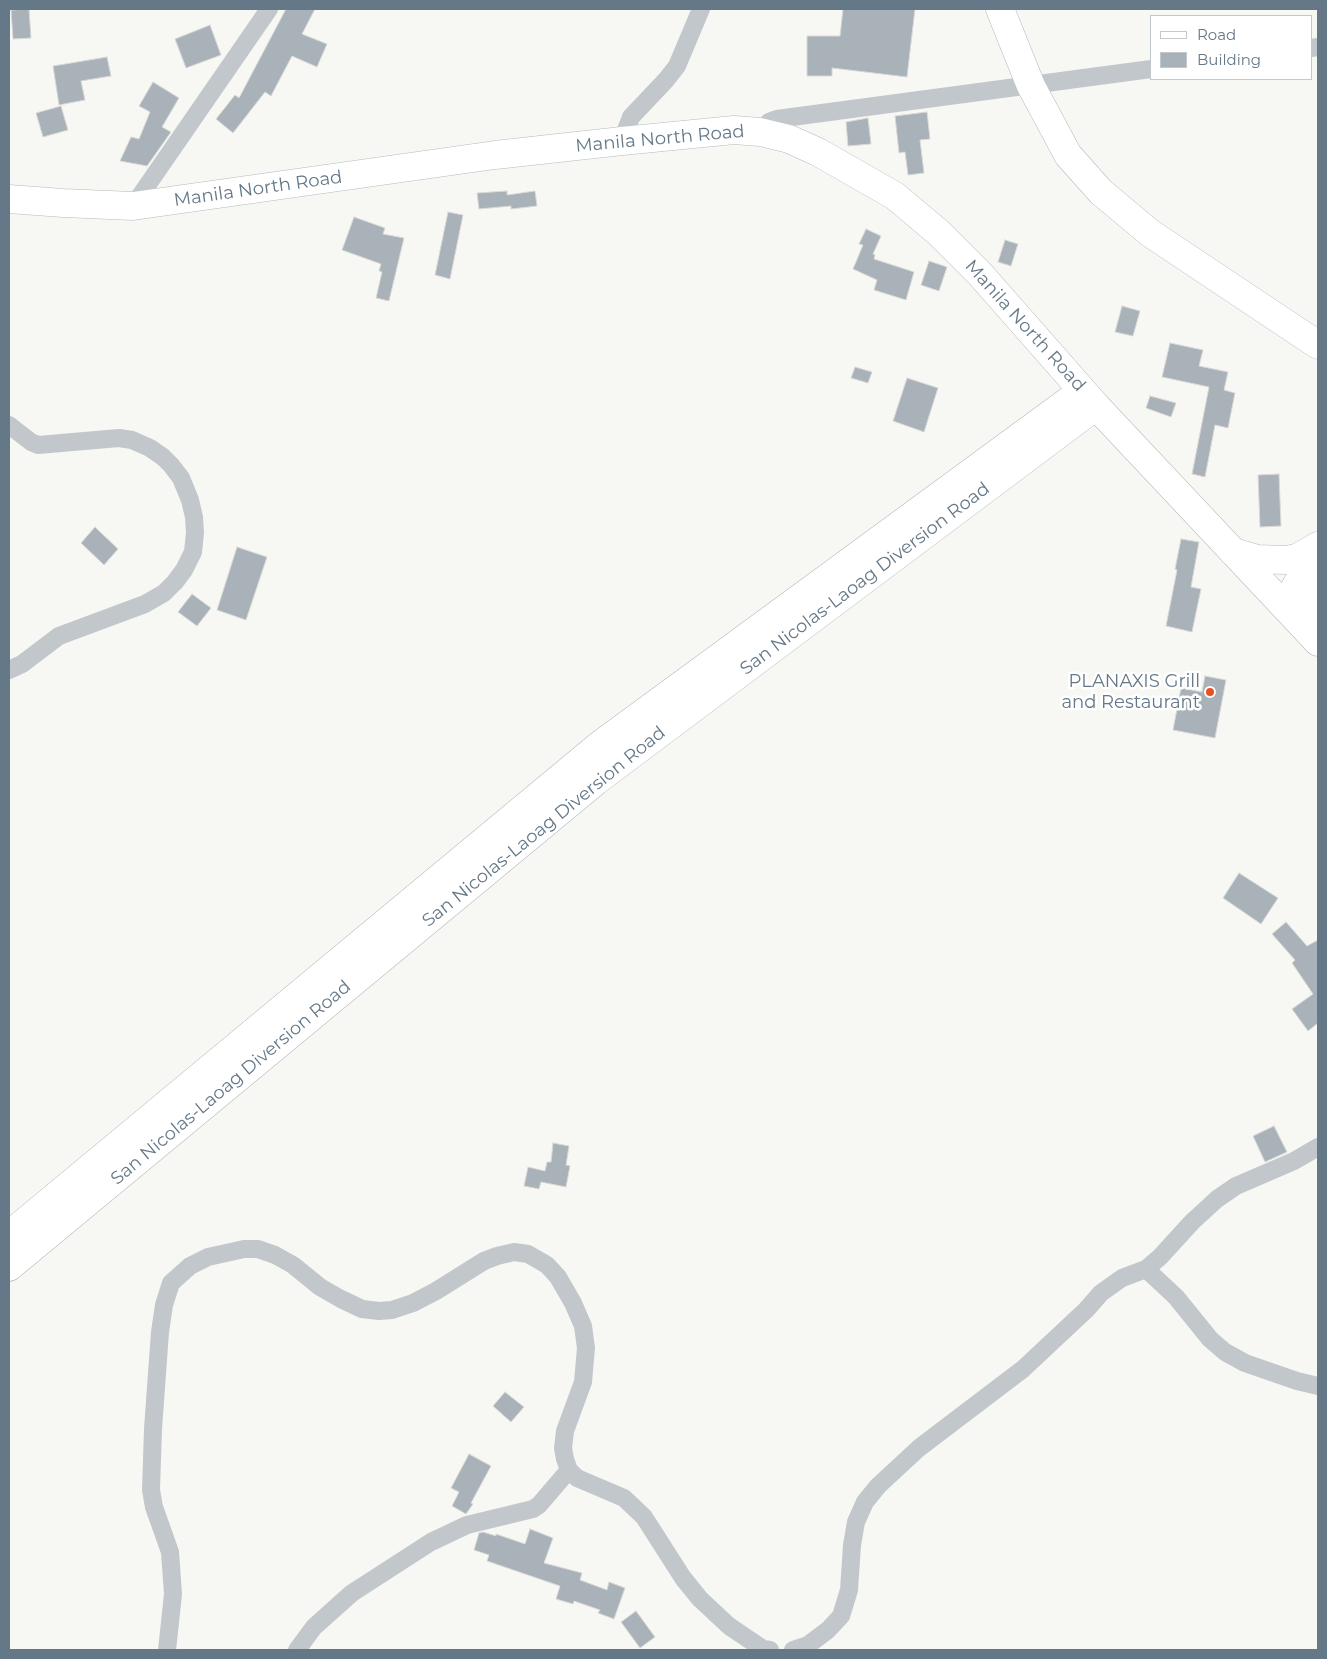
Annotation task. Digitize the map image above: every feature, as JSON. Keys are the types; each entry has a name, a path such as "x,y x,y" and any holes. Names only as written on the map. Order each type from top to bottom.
{"main road":[{"path":"1000,9 1031,86 1068,154 1101,192 1150,233 1318,344"},
{"name":"Manila North Road","path":"9,199 133,206 495,156 622,141 734,130 760,132 788,139 818,152 894,196 939,234 980,274 1089,398 1318,642"},
{"name":"San Nicolas-Laoag Diversion Road","path":"9,1235 601,744 1089,398"},
{"name":"San Nicolas-Laoag Diversion Road","path":"9,1267 596,781 1089,398"},
{"path":"1233,552 1257,559 1286,560 1302,556 1318,547"},
{"path":"1285,606 1318,547"},
{"path":"1318,547 1313,592 1314,626 1318,638"}],"street":[{"path":"133,206 269,9"},
{"path":"622,141 631,117 666,80 676,66 701,9"},
{"path":"760,132 769,122 777,118 1150,70"},
{"path":"9,425 31,442 38,445 119,438 132,440 150,448 167,461 181,478 190,500 195,534 192,552 184,570 164,593 145,604 59,636 22,664 9,670"},
{"path":"793,1650 808,1645 828,1630 841,1616 849,1590 852,1545 856,1522 865,1502 878,1486 919,1448 1024,1369 1086,1310 1101,1293 1122,1278 1146,1269 1217,1199 1236,1186 1294,1161 1318,1147"},
{"path":"167,1650 173,1594 170,1552 154,1507 151,1490 153,1428 160,1332 164,1305 171,1284 190,1266 208,1257 244,1249 258,1249 275,1255 293,1265 320,1287 342,1299 362,1309 379,1311 392,1310 413,1302 436,1291 484,1261 497,1256 514,1252 528,1254 547,1265 558,1277 574,1303 583,1326 586,1348 583,1382 565,1431 563,1448 569,1470 577,1478 624,1498 644,1517 683,1578 700,1599 729,1626 763,1648 770,1650"},
{"path":"1146,1269 1176,1296 1210,1339 1225,1352 1245,1363 1297,1381 1318,1386"},
{"path":"297,1650 314,1627 352,1593 431,1542 468,1525 533,1510 540,1505 569,1470"}],"building":[{"path":"29,9 31,38 13,39 11,10"},
{"path":"286,9 315,9 302,34 327,44 317,67 292,56 271,96 265,92 233,133 216,119 235,95 239,98"},
{"path":"843,9 915,9 907,77 832,68 832,76 807,76 807,36 840,36"},
{"path":"210,25 221,55 186,68 175,39"},
{"path":"107,57 111,76 81,81 85,100 59,105 53,66"},
{"path":"153,82 179,98 162,127 171,132 147,166 120,161 131,137 139,139 150,112 139,106"},
{"path":"61,106 68,130 43,137 36,113"},
{"path":"927,112 930,139 920,140 924,173 908,175 905,152 899,153 895,116"},
{"path":"868,118 871,144 848,146 846,122"},
{"path":"507,191 507,195 535,191 537,206 511,209 511,206 479,209 477,193"},
{"path":"448,212 463,215 450,279 435,275"},
{"path":"354,217 385,228 383,234 404,238 389,301 376,298 382,272 379,271 381,264 342,250"},
{"path":"866,229 881,236 873,254 875,255 874,259 914,272 906,300 874,290 877,280 853,269 863,245 859,244"},
{"path":"1005,240 1018,244 1011,266 998,262"},
{"path":"929,261 947,267 939,291 921,285"},
{"path":"1122,306 1140,311 1133,336 1115,332"},
{"path":"1170,343 1203,350 1199,366 1228,372 1224,390 1235,393 1228,428 1215,425 1205,477 1192,474 1209,387 1162,377"},
{"path":"855,367 872,372 868,383 851,378"},
{"path":"907,378 938,388 924,432 893,421"},
{"path":"1150,396 1176,403 1171,417 1146,408"},
{"path":"1279,474 1281,526 1260,527 1258,475"},
{"path":"95,527 118,549 104,565 81,543"},
{"path":"1181,539 1199,542 1191,587 1201,589 1192,632 1166,626"},
{"path":"237,547 267,557 246,620 217,610"},
{"path":"192,594 211,608 197,626 178,612"},
{"path":"1205,676 1226,680 1215,738 1173,730 1181,688 1202,692"},
{"path":"1239,873 1278,898 1261,924 1223,898"},
{"path":"1286,922 1307,946 1318,940 1318,1023 1308,1031 1292,1009 1313,994 1292,963 1295,960 1272,934"},
{"path":"1274,1126 1287,1152 1265,1162 1253,1136"},
{"path":"553,1143 569,1146 566,1165 570,1166 566,1187 541,1182 539,1189 524,1186 528,1167 545,1171 547,1162 551,1162"},
{"path":"505,1392 524,1407 511,1422 493,1406"},
{"path":"469,1454 491,1466 471,1503 473,1504 466,1514 452,1506 459,1492 451,1488"},
{"path":"530,1529 553,1538 544,1563 582,1573 580,1580 607,1590 609,1582 625,1588 614,1619 598,1613 600,1610 574,1601 573,1604 556,1599 560,1586 487,1561 489,1555 474,1550 479,1533 483,1532 496,1536 496,1534 525,1544"},
{"path":"636,1611 655,1637 640,1648 621,1622"}],"place":[{"name":"PLANAXIS Grill and Restaurant","path":"1210,692"}]}
